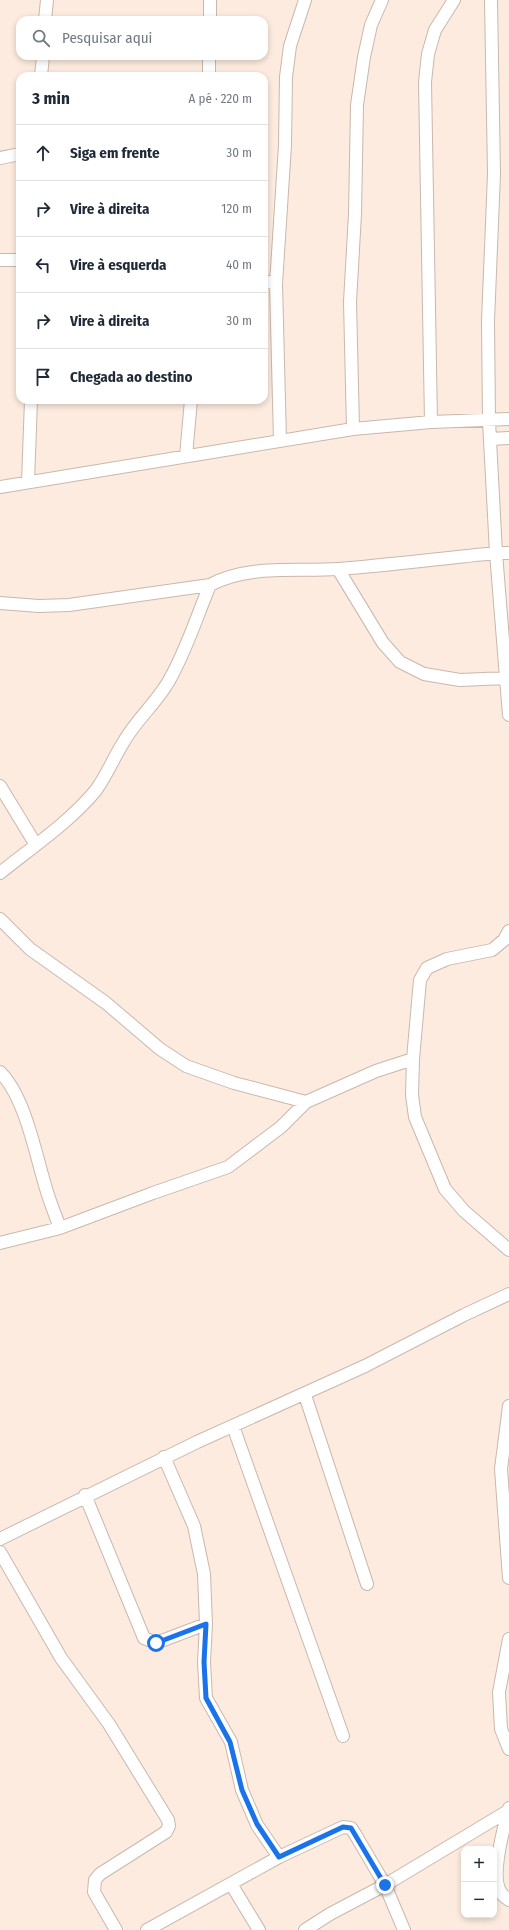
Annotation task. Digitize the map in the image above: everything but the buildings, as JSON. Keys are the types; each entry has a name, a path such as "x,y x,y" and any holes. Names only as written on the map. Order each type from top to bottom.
{"street":[{"path":"45,16 47,0"},
{"path":"210,0 210,16"},
{"path":"280,441 276,284 285,145 286,77 290,46 305,0"},
{"path":"353,429 350,302 355,214 357,105 364,57 371,25 382,0"},
{"path":"432,422 425,82 428,54 435,30 454,0"},
{"path":"491,0 494,174 488,321 489,420 496,553 509,715"},
{"path":"41,72 43,60"},
{"path":"209,60 209,72"},
{"path":"0,158 16,155"},
{"path":"0,260 16,260"},
{"path":"268,282 276,284"},
{"path":"28,482 31,404"},
{"path":"186,456 191,404"},
{"path":"0,487 353,429 432,422 509,419"},
{"path":"490,439 509,438"},
{"path":"0,603 39,606 69,605 210,585 223,578 262,572 338,569 496,553 509,553"},
{"path":"338,569 383,643 400,662 424,674 460,680 506,678"},
{"path":"0,873 71,815 95,790 111,767 122,743 130,731 171,678 189,640 210,585"},
{"path":"0,786 36,845"},
{"path":"0,919 30,949 106,1003 160,1048 186,1066 234,1083 306,1102"},
{"path":"509,931 504,940 492,950 447,959 427,968 420,980 413,1059 412,1095 415,1117 445,1189 464,1211 509,1250"},
{"path":"0,1243 60,1228 228,1167 281,1127 306,1102 376,1071 413,1059"},
{"path":"0,1072 19,1102 38,1156 45,1185 60,1228"},
{"path":"0,1539 85,1495 164,1457 305,1395 509,1294"},
{"path":"305,1395 367,1584"},
{"path":"509,1406 501,1469 509,1578"},
{"path":"233,1426 343,1736"},
{"path":"164,1457 194,1526 204,1574 206,1624 204,1662 206,1698 230,1742 242,1790 257,1824 279,1857"},
{"path":"85,1495 144,1638 156,1643 206,1624"},
{"path":"0,1552 61,1658 109,1724 168,1820 169,1826 166,1832 100,1874 95,1880 94,1892 116,1930"},
{"path":"509,1639 499,1692 501,1729 509,1749"},
{"path":"305,1930 330,1914 385,1885 509,1809"},
{"path":"509,1809 500,1846 498,1878 500,1891 509,1900"},
{"path":"147,1930 279,1857 343,1827 351,1828 385,1885 404,1930"},
{"path":"231,1884 260,1930"}],"route":[{"path":"156,1643 206,1624 204,1662 206,1698 230,1742 242,1790 257,1824 279,1857 343,1827 351,1828 385,1885"}]}
